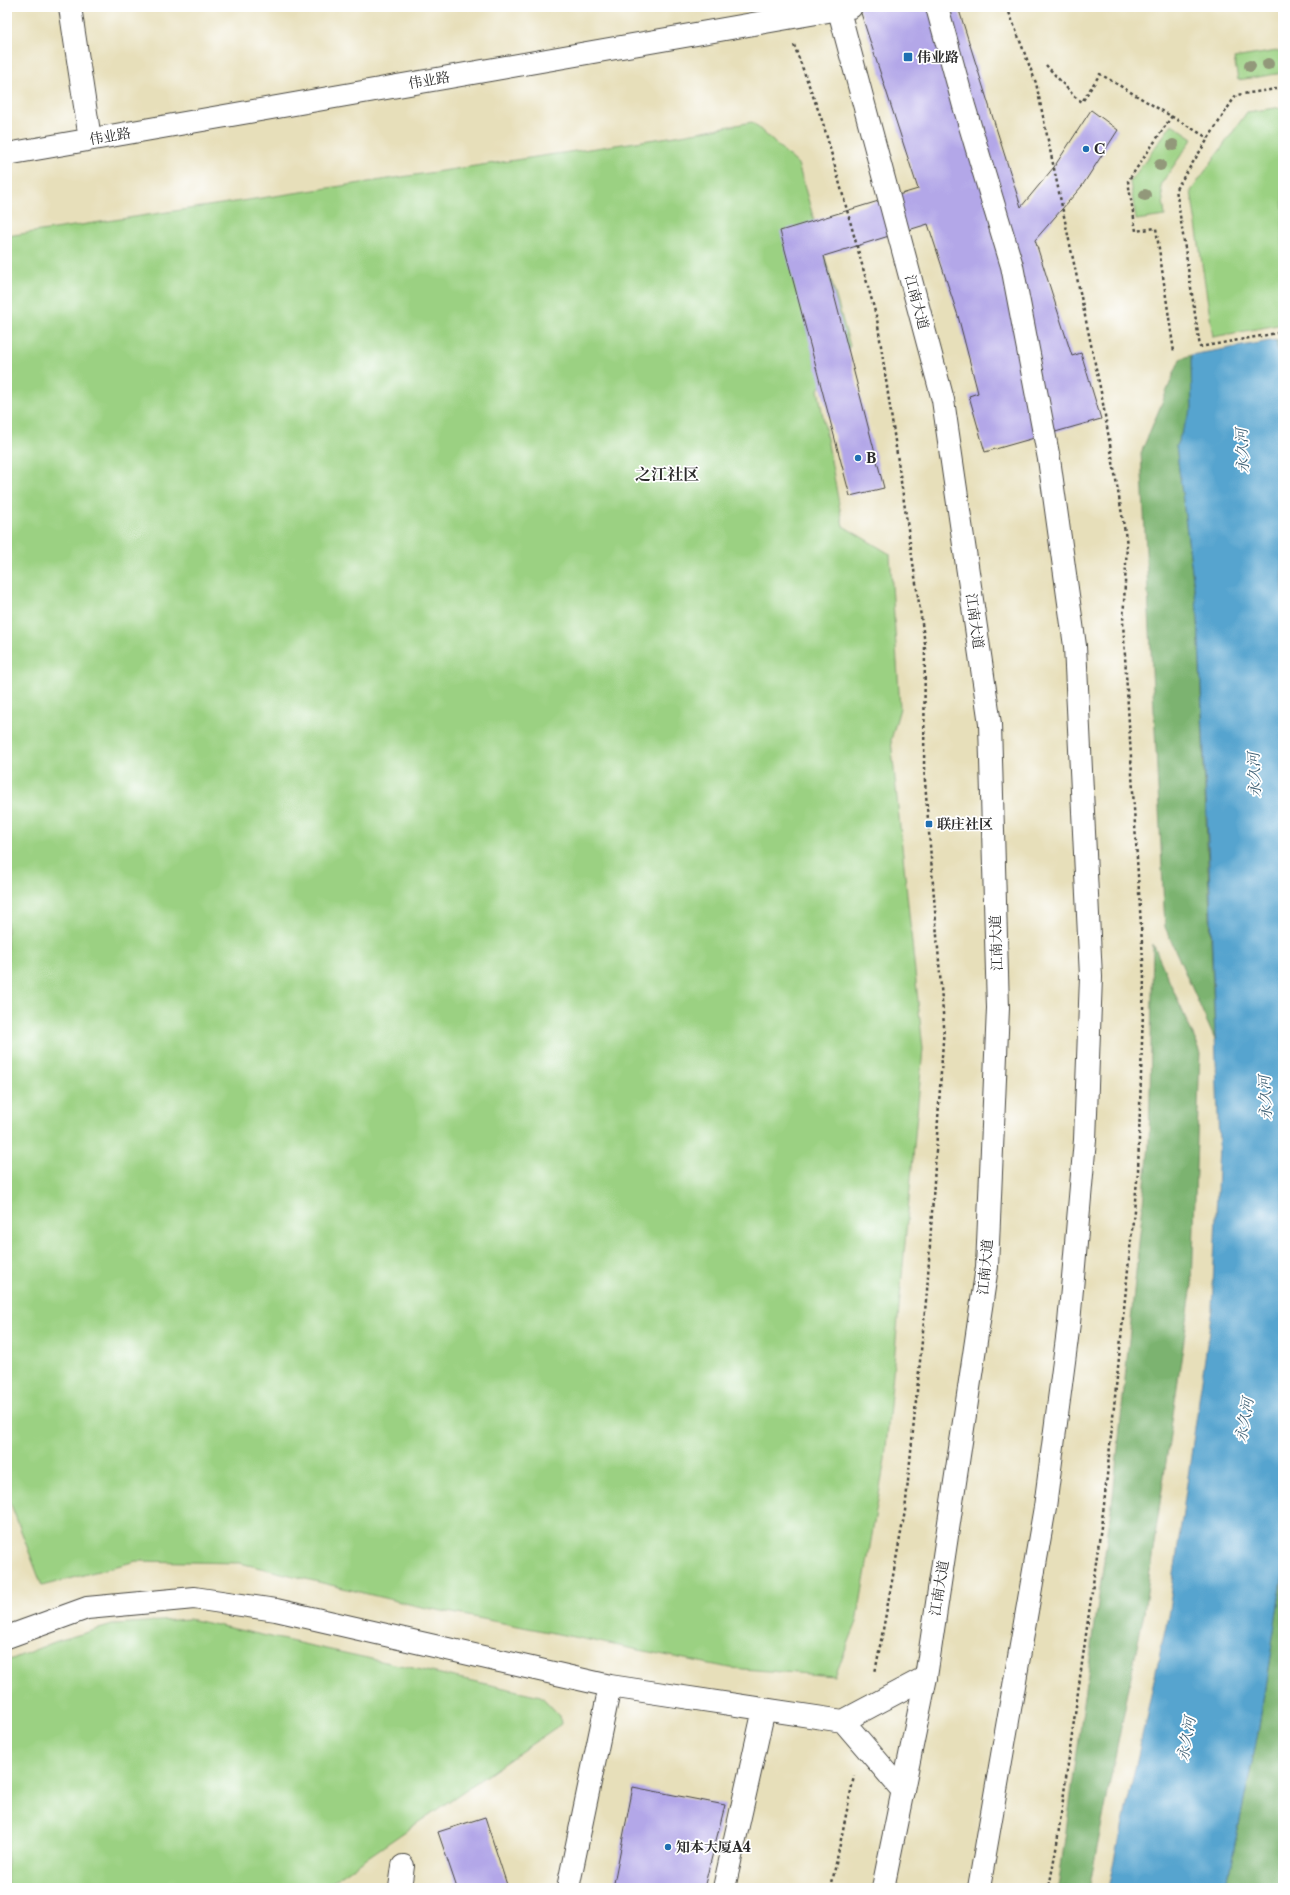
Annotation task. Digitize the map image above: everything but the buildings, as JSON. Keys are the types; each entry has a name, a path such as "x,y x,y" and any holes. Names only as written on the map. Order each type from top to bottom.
{"main road":[{"path":"70,7 90,139"},
{"path":"937,7 964,106 1012,266 1049,459 1075,646 1091,978 1085,1140 1070,1322 1045,1507 979,1888"},
{"name":"伟业路","path":"7,154 843,8"},
{"name":"江南大道","path":"843,8 943,400 990,724 998,1008 987,1267 926,1677 883,1888"},
{"path":"7,1637 87,1608 194,1598 276,1610 610,1686 843,1721 926,1677"},
{"path":"568,1888 610,1686"},
{"path":"724,1888 764,1709"},
{"path":"843,1721 903,1791"},
{"path":"400,1888 403,1866"}],"path":[{"path":"784,19 823,123 877,319 925,644 924,768 944,1026 927,1291 905,1511 868,1708"},
{"path":"1046,65 1074,96 1082,102 1100,74 1208,138"},
{"path":"1283,88 1236,95 1176,189 1200,347 1283,332"},
{"path":"1172,116 1128,181 1136,231 1156,228 1174,352"},
{"path":"831,1888 861,1742"}],"green space":[{"path":"1283,50 1283,73 1238,80 1234,58"},
{"path":"1283,107 1283,324 1213,337 1191,191 1247,112"},
{"path":"752,122 798,164 850,346 818,389 843,526 890,554 900,708 891,740 923,1049 885,1459 857,1622 835,1676 730,1668 417,1606 240,1563 136,1561 42,1586 7,1494 7,236 676,136"},
{"path":"1172,124 1193,138 1161,184 1165,216 1136,220 1130,182"},
{"path":"1283,338 1283,393 1276,340"},
{"path":"1191,355 1192,408 1176,446 1198,618 1215,1040 1165,927 1141,453 1180,359"},
{"path":"1153,944 1200,1051 1192,1285 1144,1612 1089,1888 1058,1888 1113,1496 1149,1145"},
{"path":"1283,1573 1283,1888 1226,1888 1258,1733"},
{"path":"189,1619 541,1696 560,1716 561,1724 323,1888 7,1888 7,1661 57,1641 116,1624"}],"water":[{"name":"永久河","path":"1276,340 1283,393 1283,1573 1258,1733 1226,1888 1109,1888 1168,1616 1212,1309 1219,1145 1209,864 1198,618 1176,446 1192,408 1191,355"}],"place":[{"name":"伟业路","path":"908,57"},
{"name":"C","path":"1086,149"},
{"name":"B","path":"858,458"},
{"name":"联庄社区","path":"929,824"},
{"name":"知本大厦A4","path":"668,1847"}],"district":[{"name":"之江社区","path":"667,474"}]}
